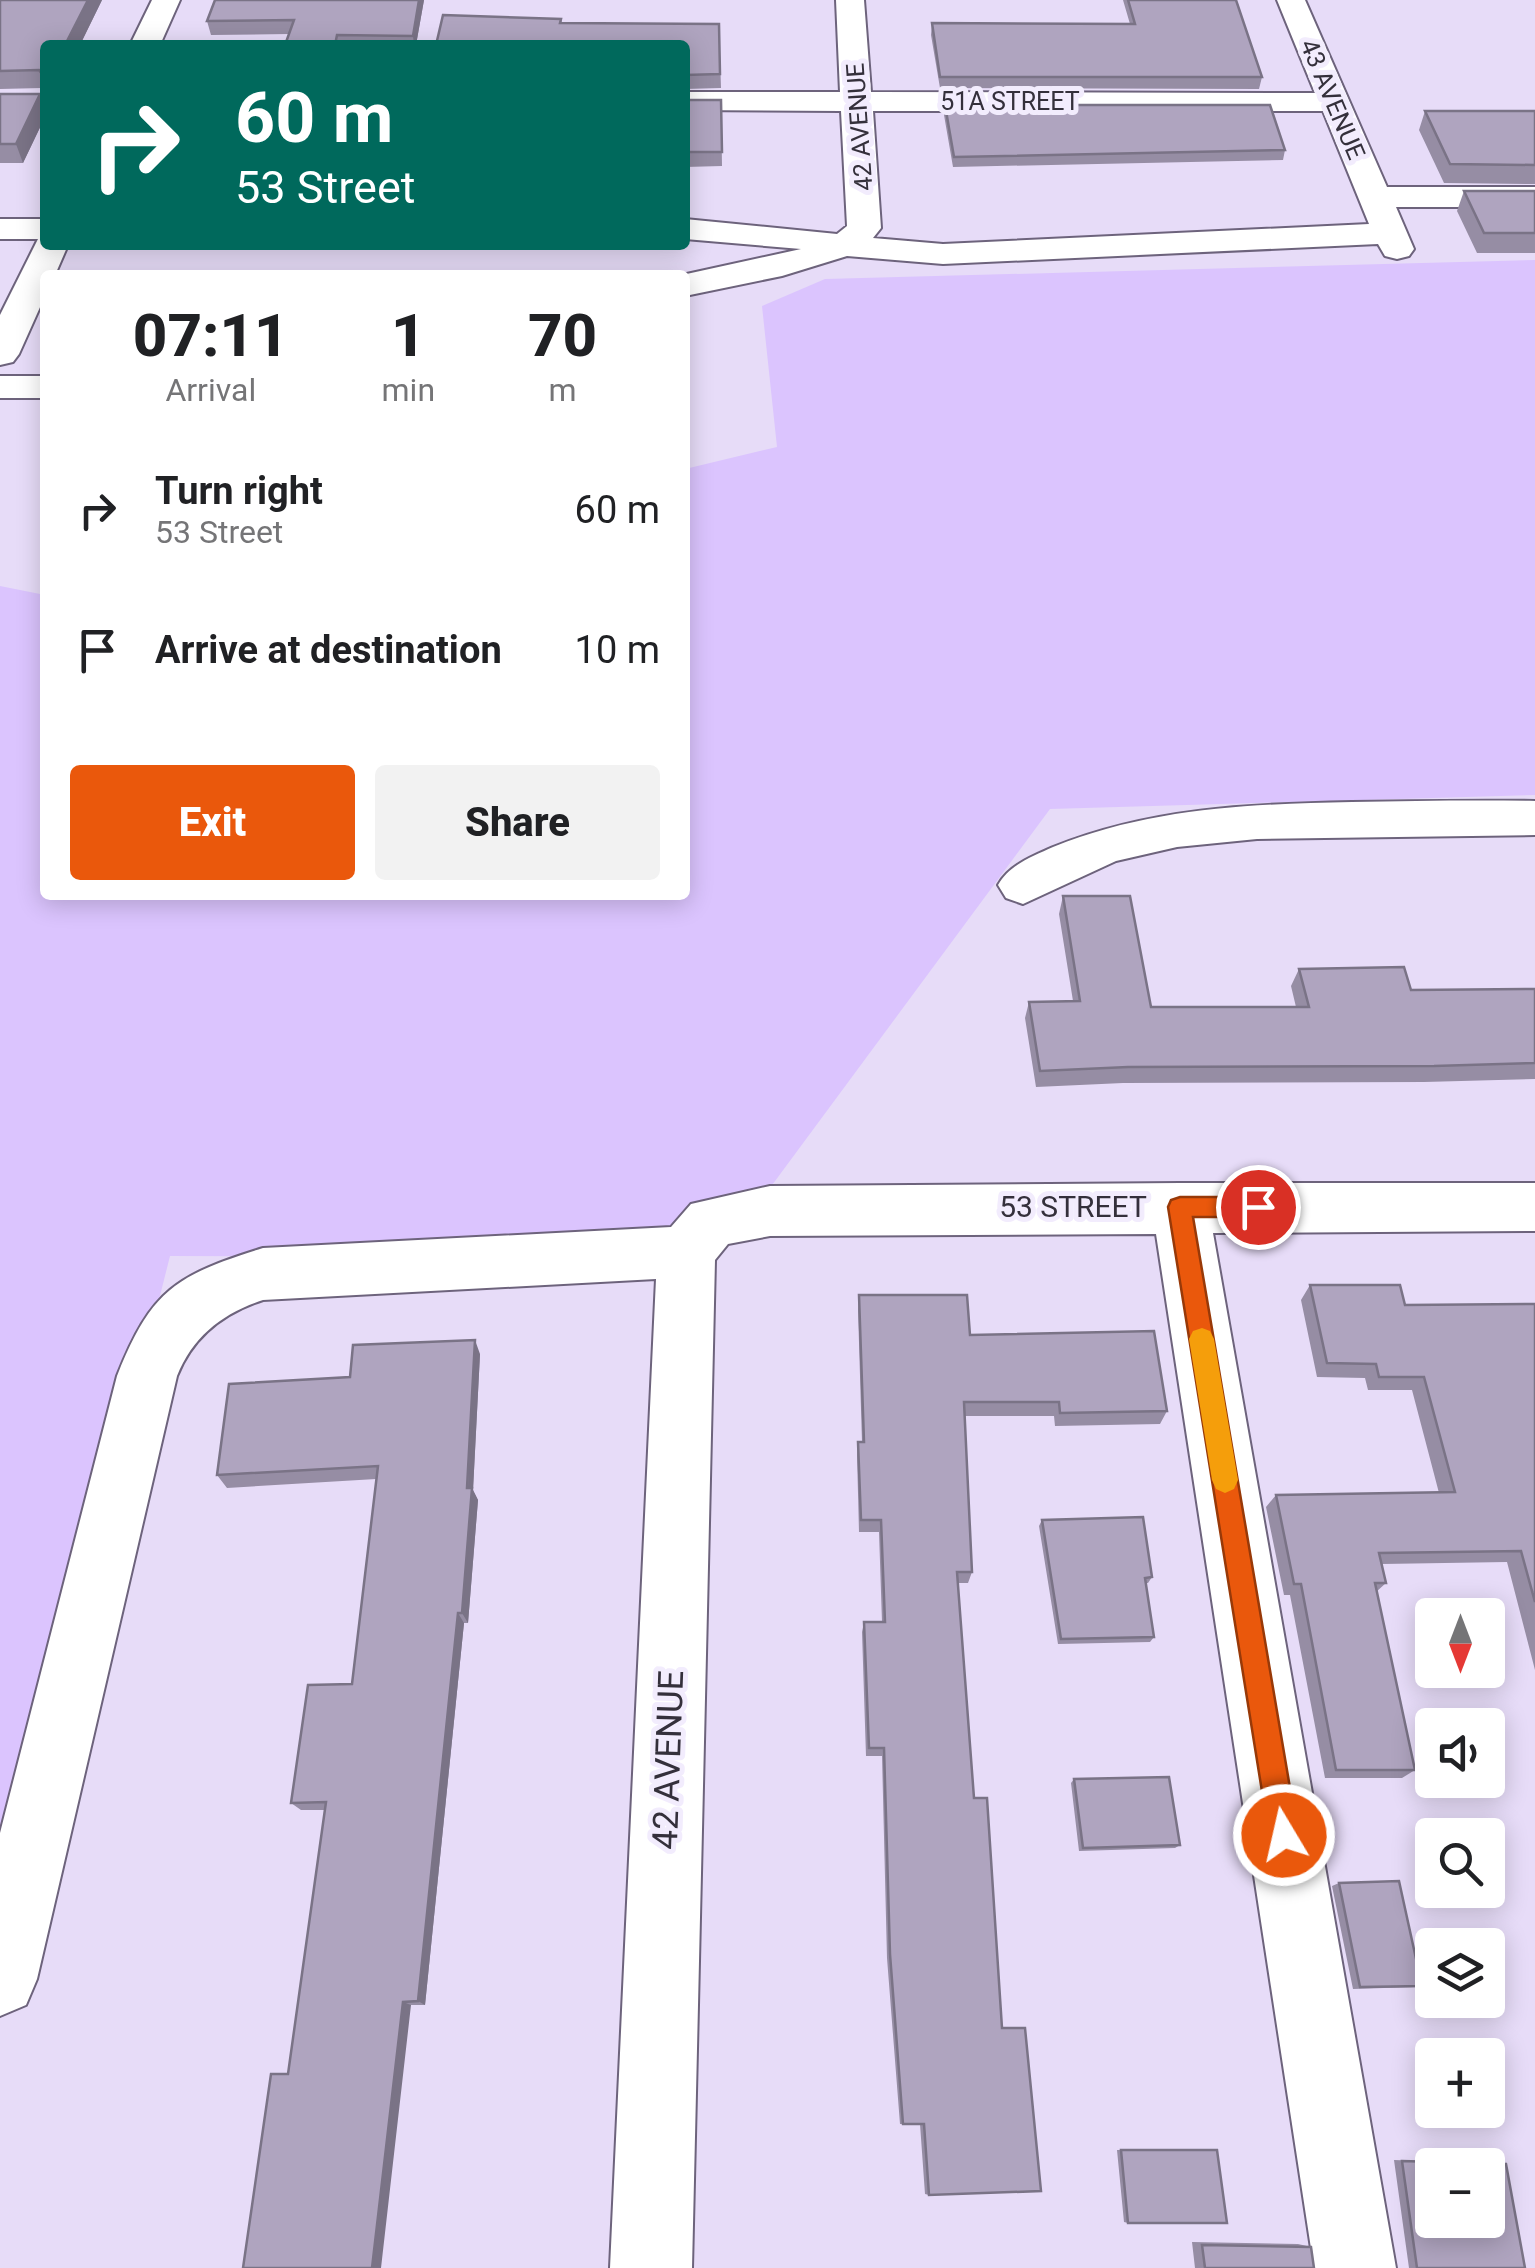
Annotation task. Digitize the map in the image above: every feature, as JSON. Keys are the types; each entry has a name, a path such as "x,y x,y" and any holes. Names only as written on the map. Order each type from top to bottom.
{"street":[{"path":"147,40 166,0"},
{"name":"42 AVENUE","path":"844,245 859,236 866,219 850,0"},
{"name":"43 AVENUE","path":"844,245 944,254 1393,240 1291,0"},
{"name":"51A STREET","path":"690,101 1334,102"},
{"name":"43 AVENUE","path":"1375,197 1535,197"},
{"path":"0,228 40,228"},
{"path":"690,229 731,229 844,245"},
{"path":"690,284 844,245"},
{"path":"0,354 49,250"},
{"path":"0,387 40,387"},
{"path":"1023,885 1058,864 1126,837 1211,822 1535,818"},
{"path":"1180,1207 1355,2268"},
{"name":"53 STREET","path":"686,1252 712,1222 770,1210 1535,1207"},
{"path":"0,1979 147,1376 158,1343 172,1322 198,1300 230,1283 263,1274 686,1252"},
{"name":"42 AVENUE","path":"651,2268 686,1252"}],"shaded area":[{"path":"1535,260 1535,795 1050,809 764,1196 690,1257 170,1256 0,1932 0,586 40,594 40,900 690,900 690,468 777,447 762,306 825,279"}],"building":[{"path":"0,0 88,0 68,40 40,40 40,71 0,71"},
{"path":"215,0 419,0 413,36 337,35 336,40 287,40 294,20 207,21"},
{"path":"1128,0 1236,0 1262,77 940,77 932,23 1135,24"},
{"path":"443,15 561,19 560,23 719,24 720,74 690,75 690,40 437,40"},
{"path":"0,94 40,94 16,144 0,144"},
{"path":"690,100 721,100 722,152 690,152"},
{"path":"945,105 1270,105 1285,150 954,157"},
{"path":"1425,111 1535,111 1535,165 1450,164"},
{"path":"1464,191 1535,191 1535,233 1484,233"},
{"path":"1063,896 1130,896 1151,1007 1309,1007 1299,969 1404,967 1411,990 1535,989 1535,1063 1040,1071 1029,1002 1080,1001"},
{"path":"1310,1285 1400,1285 1405,1305 1535,1304 1535,1602 1521,1551 1379,1553 1386,1583 1375,1583 1415,1770 1336,1770 1301,1584 1294,1584 1276,1495 1455,1492 1424,1377 1379,1377 1376,1364 1327,1363"},
{"path":"859,1295 967,1295 970,1335 1154,1331 1167,1411 1060,1413 1059,1402 964,1402 972,1572 957,1572 974,1798 987,1798 1002,2028 1025,2028 1041,2191 929,2195 924,2124 903,2124 890,1954 884,1748 869,1748 864,1622 885,1622 881,1520 861,1520 858,1442 864,1442"},
{"path":"475,1340 467,1488 472,1488 462,1613 458,1613 418,2001 403,2002 372,2268 243,2268 271,2074 288,2074 326,1802 291,1803 308,1685 352,1684 378,1466 217,1475 229,1384 350,1377 353,1345"},
{"path":"1143,1517 1152,1577 1145,1578 1154,1637 1061,1639 1042,1520"},
{"path":"1169,1777 1180,1845 1083,1848 1074,1779"},
{"path":"1399,1881 1415,1954 1415,1986 1360,1987 1339,1883"},
{"path":"1121,2150 1217,2150 1227,2223 1128,2223"},
{"path":"1402,2161 1415,2161 1415,2238 1505,2238 1506,2164 1525,2268 1417,2268"},
{"path":"1202,2245 1311,2247 1314,2268 1205,2268"}],"slow traffic":[{"path":"1202,1339 1225,1480"}],"route":[{"path":"1258,1207 1180,1207 1284,1835"}]}
